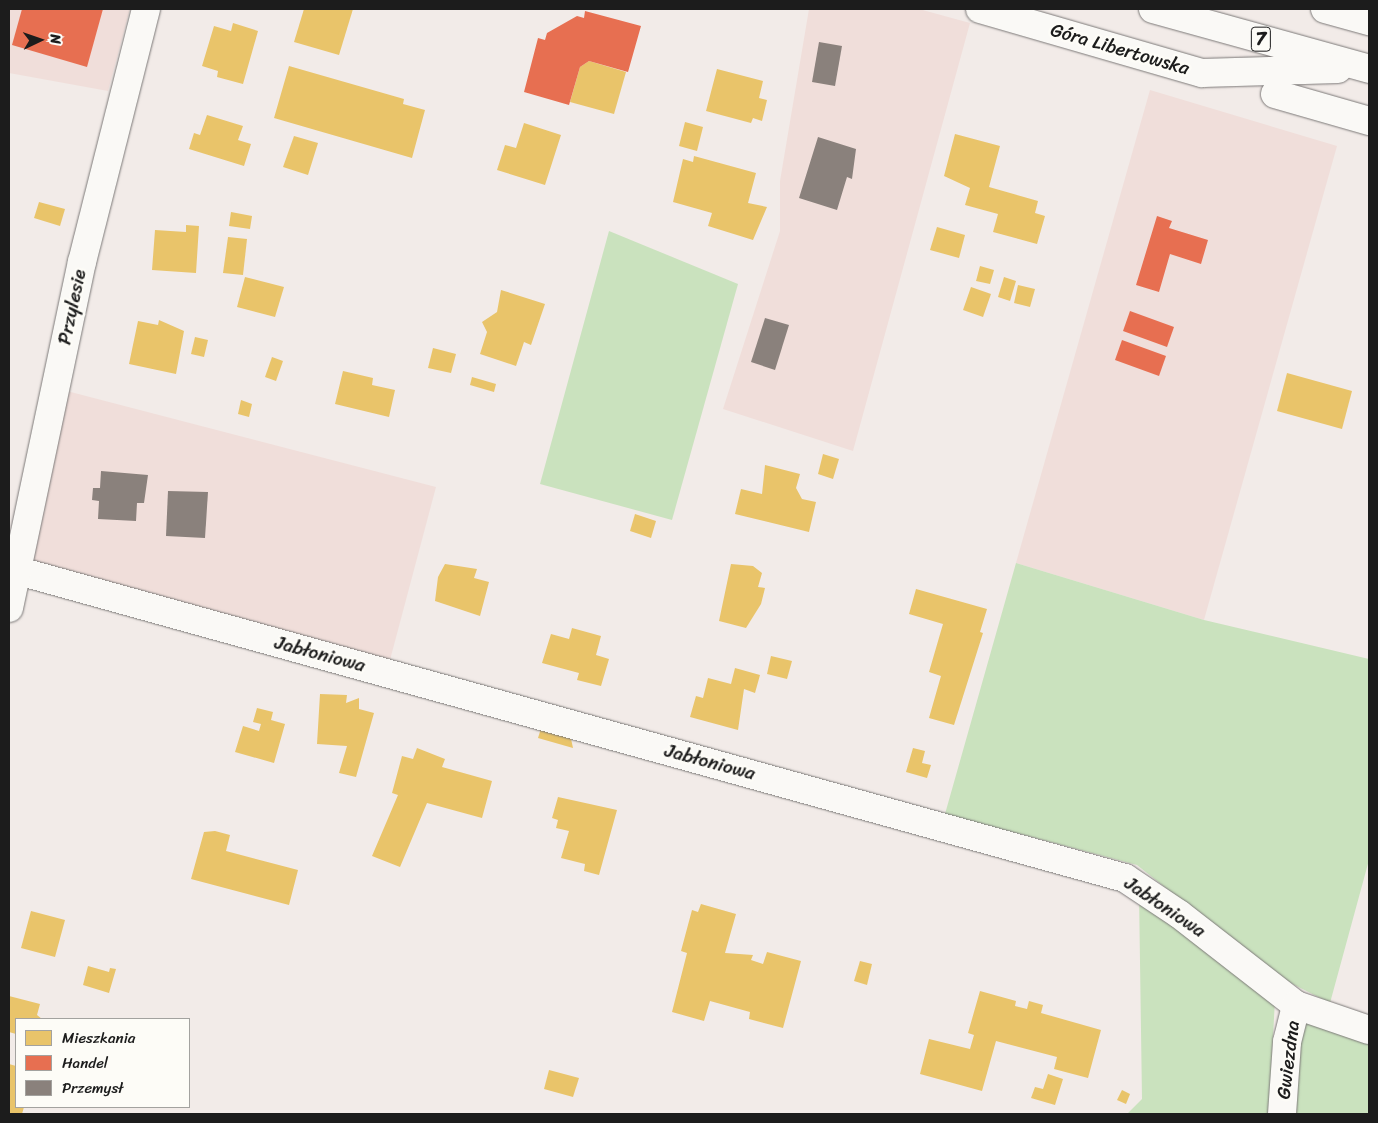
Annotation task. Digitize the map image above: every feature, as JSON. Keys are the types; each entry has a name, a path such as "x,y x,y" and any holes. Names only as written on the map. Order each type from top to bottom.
{"main road":[{"name":"Przylesie","path":"9,608 15,570 82,262 146,9"},
{"name":"Góra Libertowska","path":"980,9 1202,73 1368,69"},
{"name":"7","path":"1153,9 1368,69"},
{"path":"1325,9 1369,21"},
{"path":"1275,94 1369,121"},
{"name":"Jabłoniowa","path":"15,570 1125,878 1180,914 1296,1005 1369,1030"},
{"name":"Gwiezdna","path":"1282,1114 1287,1042 1296,1005"}],"shaded area":[{"path":"9,9 130,9 108,91 9,73"},
{"path":"809,9 919,9 970,23 853,451 723,409 780,231 780,181"},
{"path":"1150,90 1337,146 1204,620 1016,563"},
{"path":"63,390 436,487 390,660 30,563"}],"green space":[{"path":"609,231 738,284 672,520 540,484"},
{"path":"1016,563 1204,620 1369,659 1369,860 1330,1003 1275,975 1137,865 945,814"},
{"path":"1139,893 1275,999 1269,1114 1127,1114 1142,1099"},
{"path":"1296,1005 1369,1030 1369,1114 1282,1114"}],"building: Mieszkania":[{"path":"304,9 353,9 339,55 294,42"},
{"path":"233,23 258,31 243,84 217,77 218,71 202,66 214,26 231,31"},
{"path":"589,61 626,72 614,114 570,102 580,67"},
{"path":"289,66 404,99 403,104 425,110 412,158 274,118"},
{"path":"717,69 763,81 759,98 767,100 762,121 753,118 751,123 706,111"},
{"path":"207,115 243,126 238,140 251,144 244,166 189,149 194,133 200,135"},
{"path":"685,122 703,127 697,151 679,146"},
{"path":"524,123 561,135 545,185 497,170 505,145 516,148"},
{"path":"955,134 1000,146 989,187 1038,201 1035,213 1045,216 1037,244 993,232 998,214 965,205 970,188 944,176"},
{"path":"294,136 318,143 308,175 283,167"},
{"path":"694,156 756,173 748,203 767,207 753,240 708,226 712,213 673,202 683,159 693,162"},
{"path":"39,202 65,209 60,226 34,218"},
{"path":"231,212 252,216 250,229 229,226"},
{"path":"186,225 199,226 196,273 152,270 155,230 186,232"},
{"path":"937,227 965,235 959,258 930,250"},
{"path":"228,237 247,239 243,275 223,273"},
{"path":"980,266 994,270 990,284 976,281"},
{"path":"245,277 284,287 275,317 237,307"},
{"path":"1004,277 1016,281 1010,301 998,297"},
{"path":"1018,285 1035,289 1030,307 1014,303"},
{"path":"971,287 991,294 983,317 963,310"},
{"path":"501,290 545,304 531,345 524,342 516,366 480,354 487,332 482,322 497,312"},
{"path":"159,320 184,331 176,374 129,364 138,321 158,325"},
{"path":"195,337 208,340 204,357 191,354"},
{"path":"433,348 456,354 451,373 428,368"},
{"path":"272,357 283,361 276,381 265,377"},
{"path":"343,371 373,378 372,385 395,390 389,417 335,404"},
{"path":"1287,373 1352,391 1342,429 1277,411"},
{"path":"472,377 496,384 494,392 470,385"},
{"path":"241,400 252,404 249,417 238,414"},
{"path":"823,454 839,459 833,479 818,474"},
{"path":"765,465 800,474 796,488 802,499 816,502 809,532 735,514 741,489 762,494"},
{"path":"635,514 656,521 651,538 630,531"},
{"path":"445,564 477,569 474,578 489,582 480,616 435,601 438,577"},
{"path":"731,564 753,566 762,573 758,587 765,588 761,604 746,628 719,621"},
{"path":"916,589 987,609 980,632 983,633 954,725 929,718 941,676 929,672 943,624 909,614"},
{"path":"572,628 601,636 596,655 609,659 601,686 577,680 579,673 542,663 551,634 569,639"},
{"path":"771,656 792,661 787,679 767,674"},
{"path":"735,668 760,675 755,693 744,689 738,730 690,717 696,696 703,698 708,678 731,684"},
{"path":"320,694 347,695 346,703 359,698 359,709 374,713 356,777 339,773 347,746 317,744"},
{"path":"257,708 273,712 271,720 285,724 274,763 235,752 243,726 259,731 261,724 253,722"},
{"path":"542,725 570,734 573,748 538,738"},
{"path":"417,748 445,759 442,767 492,781 482,818 427,803 400,867 372,856 398,795 392,793 402,756 413,759"},
{"path":"913,748 925,751 922,763 931,765 927,778 906,772"},
{"path":"558,797 617,810 599,875 584,871 585,864 561,858 569,831 556,828 558,820 552,818"},
{"path":"215,831 230,835 226,851 298,870 289,905 191,879 204,832"},
{"path":"701,904 736,914 725,953 753,955 751,960 763,964 767,952 801,961 783,1028 749,1019 750,1012 710,1001 704,1021 672,1012 687,953 681,951 692,910 698,912"},
{"path":"31,911 65,920 55,957 21,948"},
{"path":"860,961 872,964 867,985 854,981"},
{"path":"88,966 109,972 110,968 116,969 109,993 83,985"},
{"path":"980,991 1016,1001 1015,1006 1027,1009 1029,1001 1043,1005 1041,1013 1101,1030 1088,1078 1054,1069 1057,1057 996,1041 982,1091 920,1074 929,1039 970,1049 974,1035 968,1033"},
{"path":"9,996 40,1004 37,1015 41,1018 15,1018 15,1034 9,1032"},
{"path":"9,1064 15,1066 15,1108 24,1108 22,1114 9,1114"},
{"path":"549,1070 579,1078 573,1097 544,1089"},
{"path":"1048,1074 1063,1079 1055,1105 1031,1098 1035,1087 1043,1089"},
{"path":"1122,1090 1130,1094 1126,1104 1117,1100"}],"building: Handel":[{"path":"22,9 103,9 87,67 12,45"},
{"path":"585,11 641,26 628,72 589,61 580,67 569,105 524,92 538,38 545,40 547,33 577,16 584,18"},
{"path":"1157,216 1172,221 1169,228 1208,240 1201,264 1170,254 1159,292 1136,285"},
{"path":"1130,311 1174,327 1167,347 1123,331"},
{"path":"1122,340 1166,356 1159,376 1115,360"}],"building: Przemysł":[{"path":"819,42 842,46 835,86 812,82"},
{"path":"818,137 856,149 852,179 847,177 837,210 799,198"},
{"path":"765,318 789,325 775,370 751,362"},
{"path":"101,471 148,475 144,503 137,503 136,521 98,519 99,501 92,500 93,488 100,488"},
{"path":"168,491 208,492 205,538 166,536"}]}
